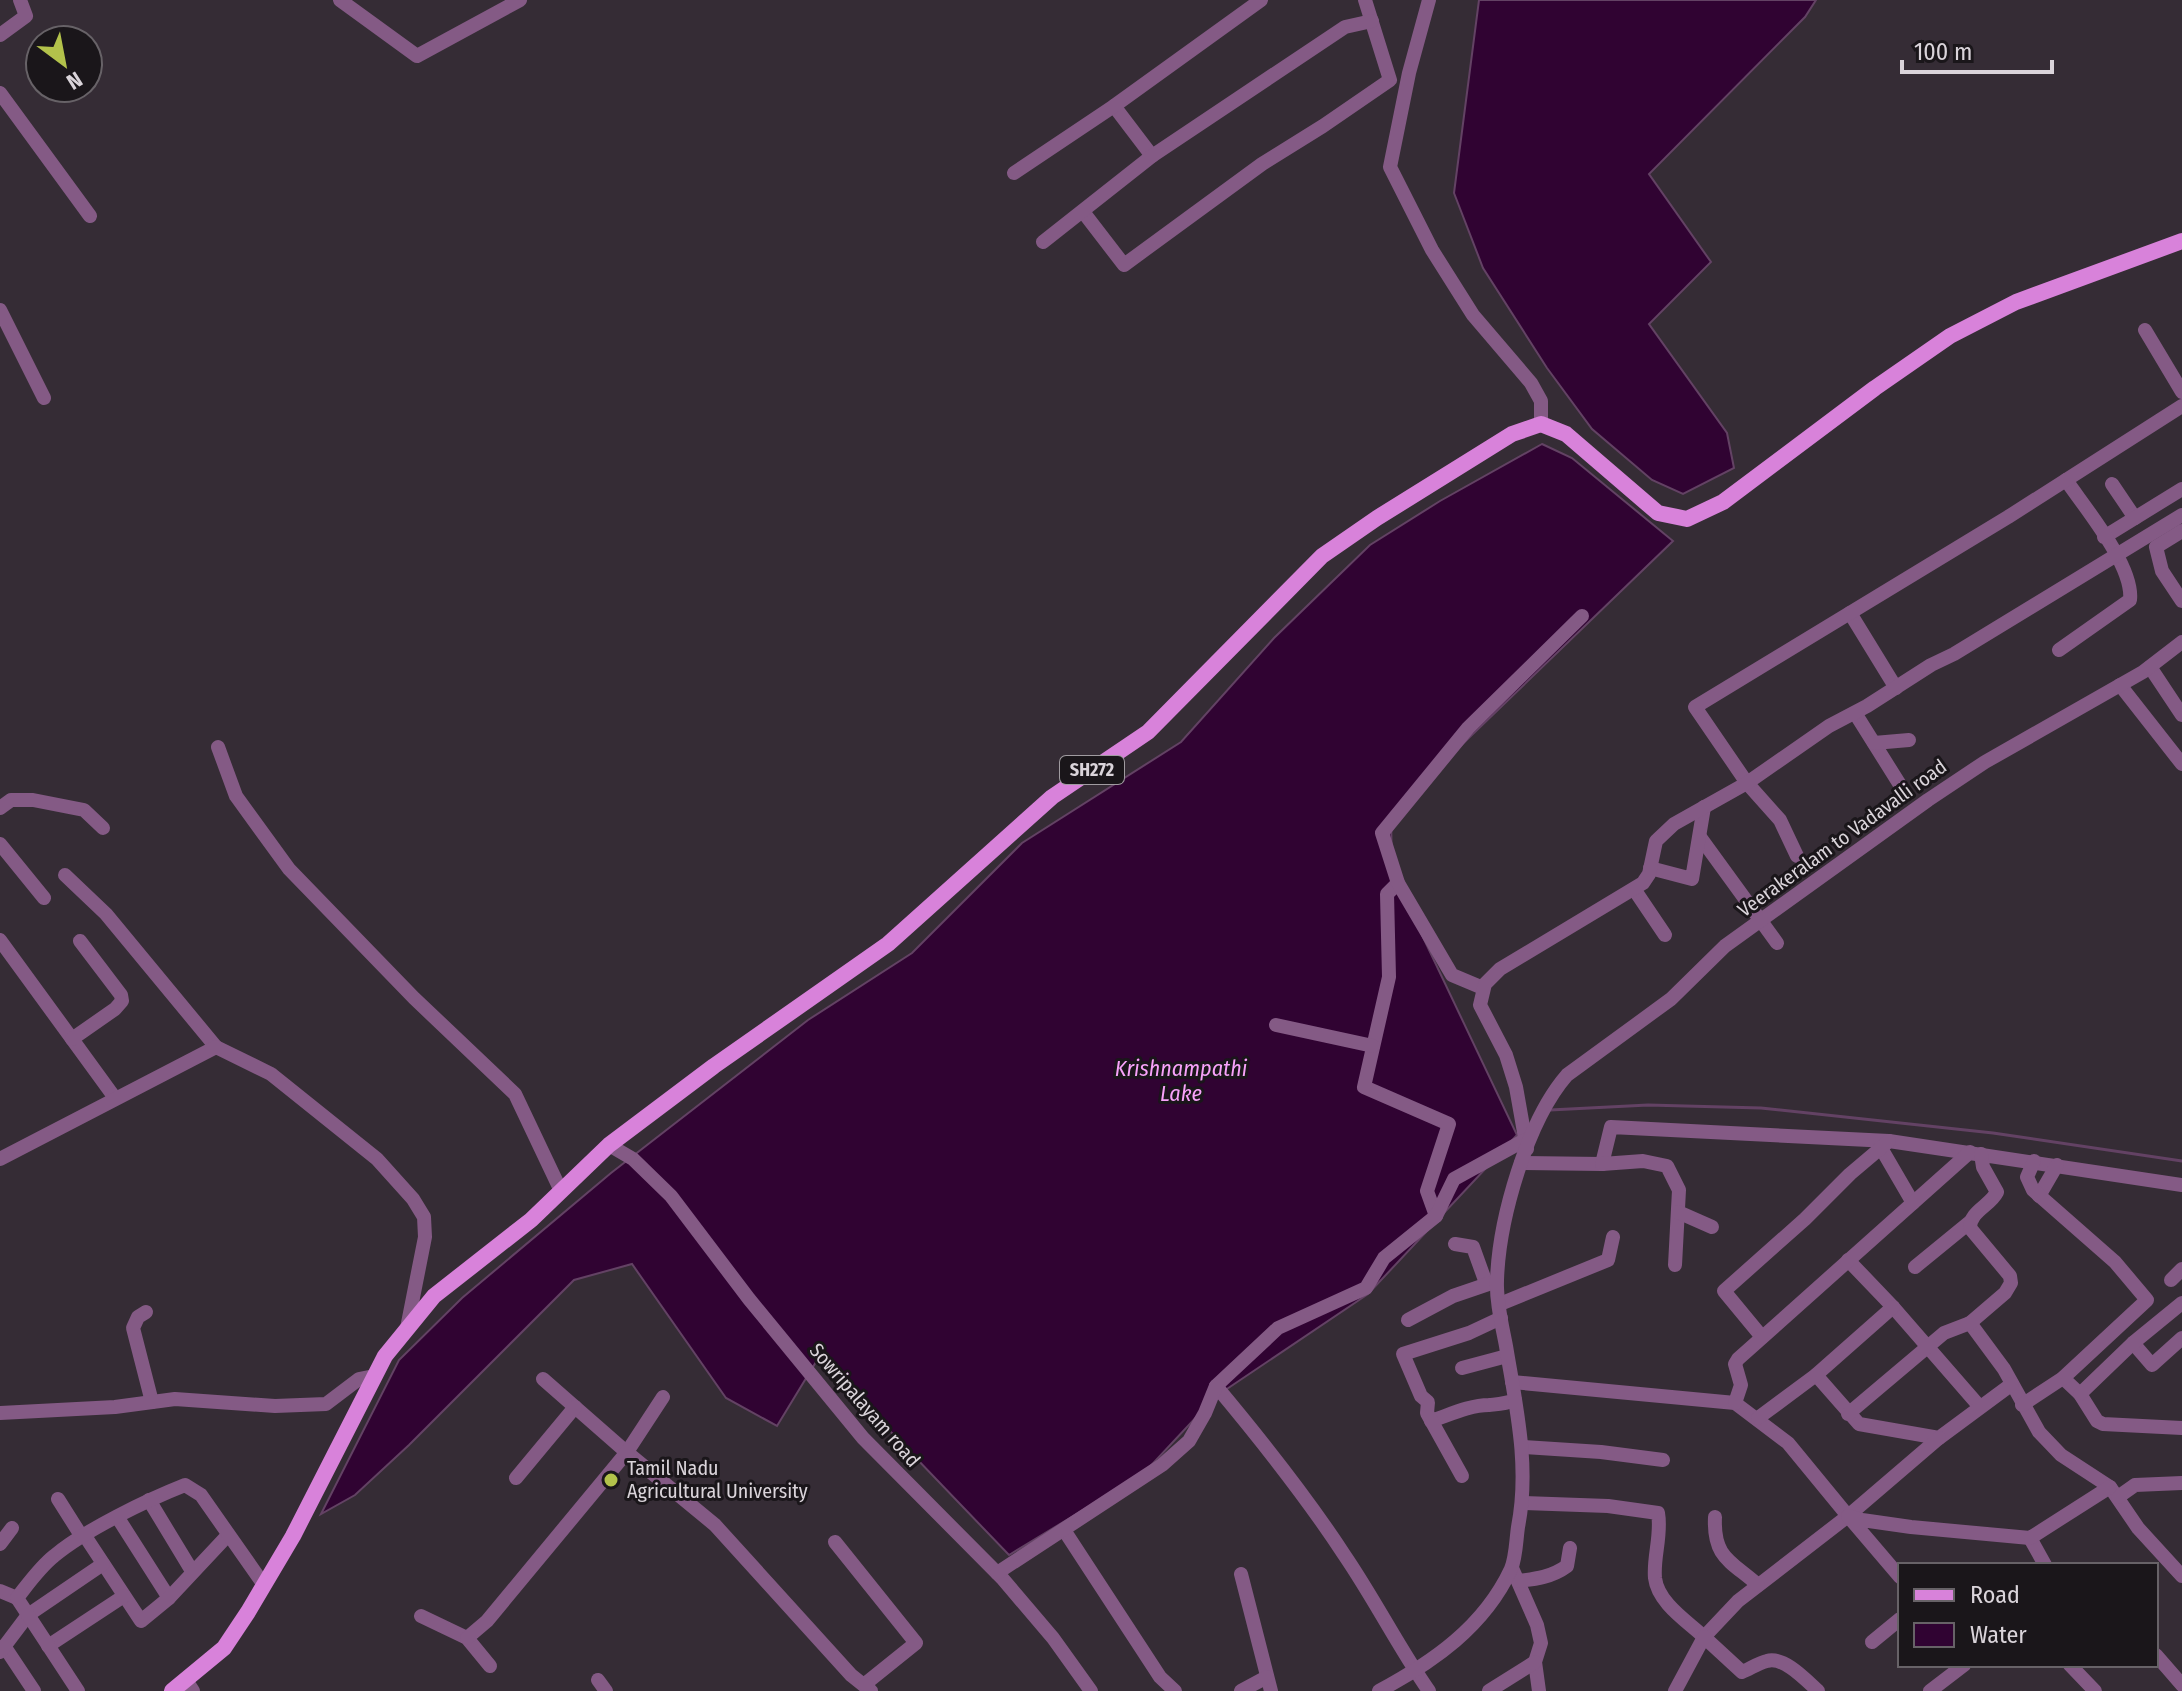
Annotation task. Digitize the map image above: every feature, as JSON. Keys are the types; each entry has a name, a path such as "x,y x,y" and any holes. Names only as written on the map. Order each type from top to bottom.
{"main road":[{"path":"1541,424 1566,434 1658,513 1687,519 1723,502 1950,336 2016,302 2182,241"},
{"name":"SH272","path":"172,1691 190,1686 224,1648 293,1536 374,1376 434,1296 531,1220 609,1145 714,1066 888,944 1052,797 1148,732 1322,556 1512,434 1541,424"}],"street":[{"path":"0,35 26,16 20,0"},
{"path":"340,0 417,56 520,0"},
{"path":"1014,173 1114,106 1261,0"},
{"path":"1365,0 1390,80"},
{"path":"1429,0 1409,73 1390,167 1432,250 1473,315 1531,383 1541,401 1541,424"},
{"path":"1043,242 1084,213 1152,156 1345,27 1372,21"},
{"path":"1084,213 1124,265 1262,164 1390,80 1409,73"},
{"path":"0,93 90,216"},
{"path":"1114,106 1152,156"},
{"path":"0,310 44,398"},
{"path":"2145,330 2182,392"},
{"path":"1797,856 1780,820 1747,783 1695,707 2182,406"},
{"path":"2059,650 2130,600 2131,589 2117,555 2066,480"},
{"path":"2112,484 2135,518"},
{"path":"2104,537 2182,489"},
{"path":"1492,1282 1526,1142 1516,1087 1506,1055 1480,1005 1483,988 1500,969 1643,883 1656,841 1674,824 1747,783 1789,752 2182,515"},
{"path":"2182,531 2156,547 2162,571 2182,601"},
{"path":"1850,613 1896,688"},
{"path":"1483,988 1452,975 1398,883 1382,833 1468,728 1582,616"},
{"name":"Veerakeralam to Vadavalli road","path":"1526,1142 1567,1075 1671,999 1725,946 1985,762 2150,667 2182,642"},
{"path":"2150,667 2182,715"},
{"path":"2120,685 2182,764"},
{"path":"1855,713 1902,788"},
{"path":"1874,743 1909,740"},
{"path":"218,747 236,796 289,869 414,998 515,1094 561,1191"},
{"path":"0,808 11,800 61,804 84,810 103,828"},
{"path":"1650,868 1692,879 1704,807"},
{"path":"1700,837 1777,943"},
{"path":"0,844 44,898"},
{"path":"65,875 106,914 216,1047 271,1074 377,1159 413,1199 424,1217 425,1237 407,1328"},
{"path":"1398,883 1387,894 1389,977 1364,1087 1449,1124 1427,1191 1436,1216"},
{"path":"1634,889 1665,935"},
{"path":"0,940 115,1098"},
{"path":"72,1039 122,1001 121,995 80,941"},
{"path":"1276,1025 1373,1046"},
{"path":"0,1159 216,1047"},
{"path":"1602,1164 1611,1127 1885,1144 1976,1153 2182,1185"},
{"path":"997,1573 1140,1482 1189,1441 1216,1386 1278,1328 1366,1288 1384,1258 1436,1216 1454,1179 1526,1142 1602,1164 1643,1161 1667,1166 1679,1190 1675,1265"},
{"path":"1885,1144 1913,1203"},
{"path":"1762,1337 1724,1291 1885,1144"},
{"name":"Sowripalayam road","path":"609,1145 633,1159 671,1196 749,1299 863,1438 997,1573 1053,1638 1091,1691"},
{"path":"1735,1403 1741,1385 1735,1364 1913,1203 1976,1153"},
{"path":"1915,1267 1970,1222 1997,1192 1976,1153"},
{"path":"2022,1405 2063,1378 2147,1300 2115,1262 2033,1190 2027,1177 2034,1161"},
{"path":"2039,1196 2057,1165"},
{"path":"1678,1212 1712,1227"},
{"path":"1848,1414 1944,1333 1970,1323 2005,1293 2011,1283 2010,1276 1975,1236 1970,1222"},
{"path":"1462,1476 1427,1413 1428,1402 1421,1396 1403,1354 1469,1333 1500,1311 1608,1260 1613,1237"},
{"path":"1455,1244 1473,1247 1492,1282 1500,1311 1523,1447 1524,1503 1515,1574 1537,1625 1541,1643 1535,1662 1539,1691"},
{"path":"1848,1260 1980,1407"},
{"path":"1408,1320 1453,1296 1492,1282"},
{"path":"2080,1394 2133,1343 2182,1303"},
{"path":"1758,1418 1816,1375 1893,1307"},
{"path":"146,1312 138,1317 133,1328 152,1402"},
{"path":"1970,1323 2004,1369 2039,1432 2061,1455 2114,1492 2138,1528 2182,1576"},
{"path":"2133,1343 2152,1365 2182,1338"},
{"path":"1462,1368 1507,1356"},
{"path":"1816,1375 1859,1424 1939,1438"},
{"path":"0,1413 115,1407 175,1399 275,1406 326,1404 359,1379 374,1376"},
{"path":"2063,1378 2080,1394 2097,1421 2103,1424 2182,1428"},
{"path":"543,1379 715,1525 851,1675 868,1688 916,1643 835,1542"},
{"path":"1512,1382 1735,1403 1788,1443 1898,1575"},
{"path":"1675,1691 1704,1637 1738,1601 1848,1516 1939,1438 2012,1384"},
{"path":"1216,1386 1311,1506 1372,1597 1429,1691"},
{"path":"467,1638 496,1610 627,1452 663,1397"},
{"path":"1431,1421 1464,1410 1490,1404 1504,1405 1515,1400"},
{"path":"516,1478 575,1407"},
{"path":"1523,1447 1663,1460"},
{"path":"2047,1464 2061,1455"},
{"path":"1848,1516 1911,1527 2030,1538 2114,1492 2135,1485 2182,1483"},
{"path":"17,1598 52,1556 149,1500 185,1485 201,1495 264,1585"},
{"path":"58,1499 141,1621 169,1598 228,1535"},
{"path":"149,1500 192,1571"},
{"path":"1524,1503 1608,1506 1658,1513 1660,1523 1655,1578 1663,1598 1742,1672 1775,1660 1788,1666 1818,1691"},
{"path":"1715,1517 1714,1539 1727,1560 1758,1585"},
{"path":"118,1518 169,1598"},
{"path":"0,1544 12,1528"},
{"path":"1064,1530 1160,1677 1175,1691"},
{"path":"2030,1538 2044,1563"},
{"path":"1515,1574 1540,1579 1560,1571 1567,1566 1570,1548"},
{"path":"34,1691 2,1649 28,1615 103,1564"},
{"path":"1241,1574 1269,1684 1241,1691"},
{"path":"1379,1691 1448,1648 1477,1622 1515,1574"},
{"path":"0,1591 17,1598 72,1689"},
{"path":"48,1646 124,1596"},
{"path":"421,1616 467,1638 490,1666"},
{"path":"1872,1642 1898,1621"},
{"path":"2158,1657 2182,1685"},
{"path":"1489,1691 1535,1662"},
{"path":"1930,1691 1961,1667"},
{"path":"2072,1667 2095,1691"}],"water":[{"path":"1479,0 1816,0 1805,17 1649,174 1711,262 1649,324 1727,433 1734,468 1683,494 1652,480 1592,429 1547,368 1483,268 1454,193"},
{"name":"Krishnampathi Lake","path":"1542,444 1572,458 1673,541 1391,813 1392,872 1517,1135 1368,1294 1215,1397 1144,1473 1009,1555 819,1357 777,1426 726,1398 632,1264 574,1280 355,1495 321,1514 399,1360 462,1298 611,1173 808,1020 912,953 1022,843 1181,742 1274,638 1370,545 1440,501"}],"waterway":[{"path":"1550,1110 1648,1105 1761,1108 1993,1133 2182,1161"}],"place":[{"name":"Tamil Nadu Agricultural University","path":"611,1480"}]}
